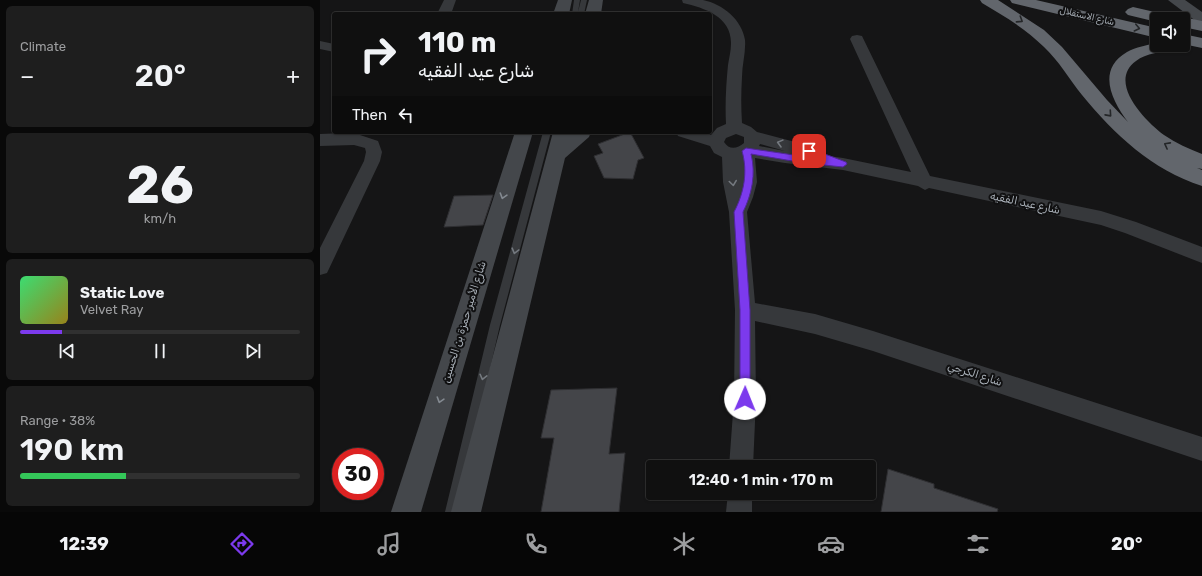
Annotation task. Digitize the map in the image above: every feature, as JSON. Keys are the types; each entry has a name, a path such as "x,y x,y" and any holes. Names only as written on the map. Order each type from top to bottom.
{"highway":[{"path":"987,0 1019,18 1046,39 1099,103 1134,139 1172,166 1202,178"},
{"name":"شارع الاستقلال","path":"1017,0 1150,31"},
{"name":"شارع الاستقلال","path":"1117,8 1150,15"},
{"path":"1190,23 1202,26"},
{"path":"1190,41 1201,43"},
{"path":"1190,44 1201,43"},
{"path":"1150,49 1128,58 1118,74 1118,87 1124,103 1136,120 1157,139 1202,162"}],"main road":[{"path":"562,12 565,0"},
{"path":"593,12 596,0"},
{"path":"1191,3 1202,19"},
{"path":"507,134 514,161"},
{"name":"شارع الأمير حمزة بن الحسين","path":"406,512 523,134"},
{"path":"463,511 561,134"},
{"path":"555,156 580,134"}],"street":[{"path":"445,12 450,0"},
{"path":"688,0 716,10 729,19 736,30 738,43 733,87 721,132 721,150 743,148 732,182 738,212 745,310 745,399 742,460"},
{"path":"857,39 925,182"},
{"path":"320,45 332,48"},
{"path":"320,52 332,54"},
{"name":"شارع عيد الفقيه","path":"721,132 744,130 743,148 784,157 843,164 1101,218 1144,232 1202,255"},
{"path":"320,140 355,139 365,141 372,145 374,152 372,161 320,267"},
{"name":"شارع الكرجي","path":"745,310 815,324 873,341 1202,449"},
{"path":"739,512 740,500"}],"lane":[{"path":"574,12 577,0"},
{"path":"581,12 584,0"},
{"path":"463,511 495,325 546,134"},
{"path":"463,511 505,328 554,134"}],"building":[{"path":"625,134 631,134 644,158 638,160 633,179 604,178 594,156 603,153 598,144"},
{"path":"493,195 483,225 444,227 454,196"},
{"path":"617,388 609,454 625,453 619,512 541,512 554,438 541,438 551,390"},
{"path":"888,469 934,484 934,488 998,509 997,512 881,512"}],"route":[{"path":"745,399 745,310 738,212 744,202 749,181 746,151 804,160 843,164 809,151"}]}
